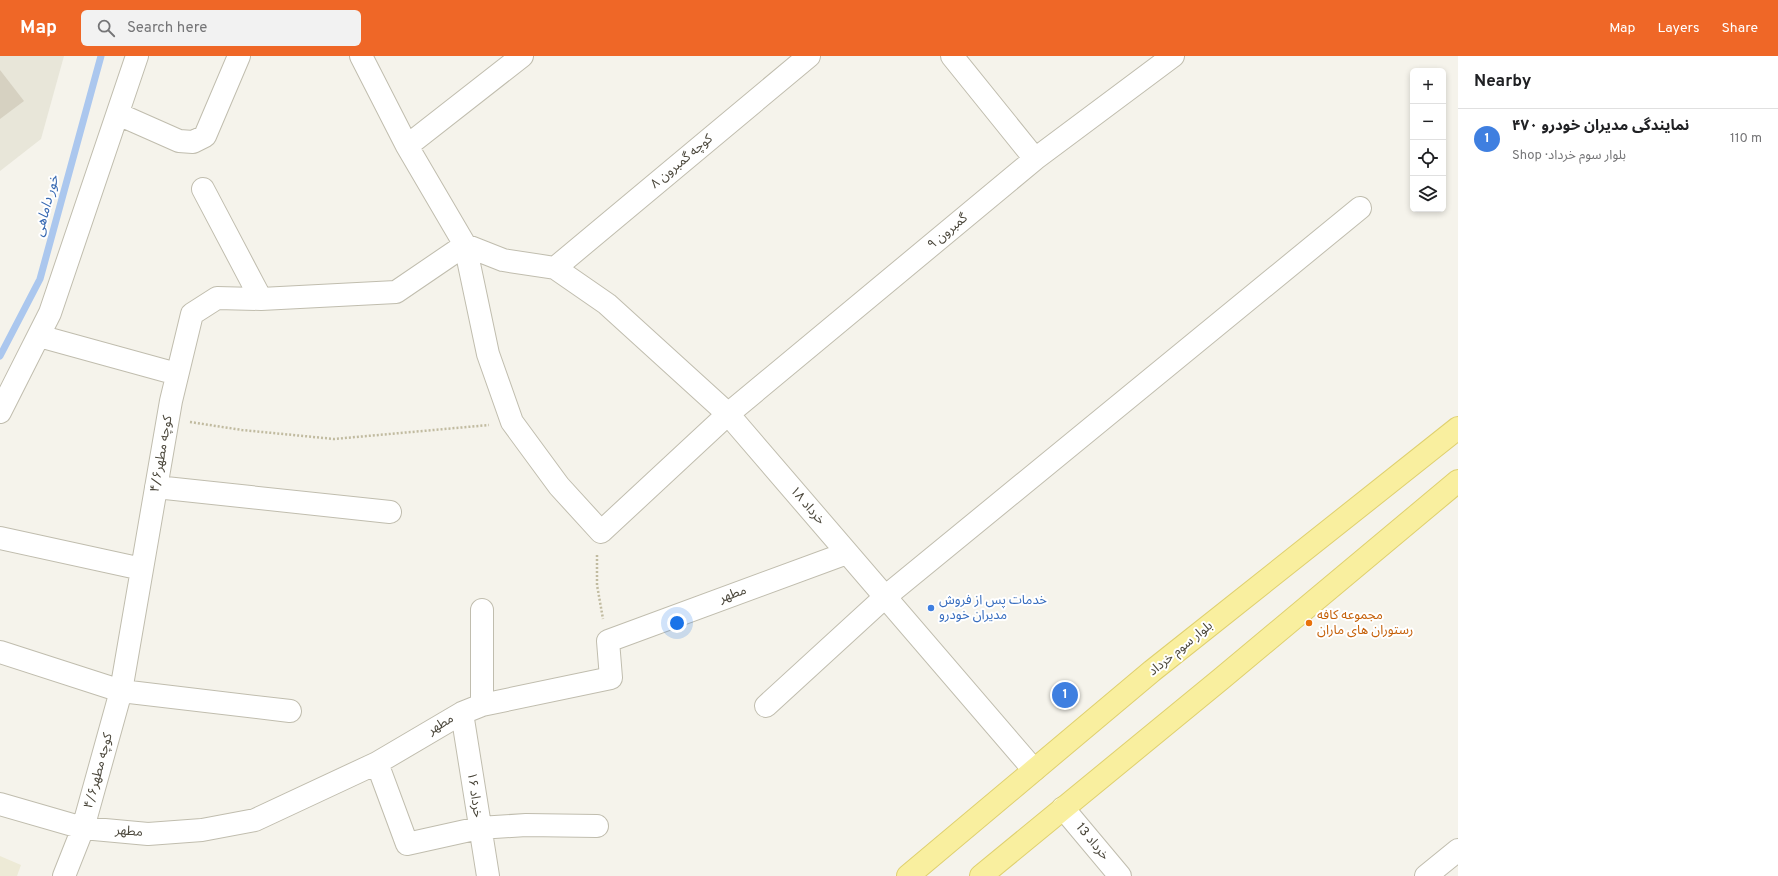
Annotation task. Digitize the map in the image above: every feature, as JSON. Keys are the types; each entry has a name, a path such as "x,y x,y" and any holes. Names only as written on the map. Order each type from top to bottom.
{"main road":[{"name":"بلوار سوم خرداد","path":"908,876 1152,672 1458,428"},
{"path":"981,876 1458,481"}],"street":[{"path":"0,412 50,313 137,56"},
{"path":"118,114 180,141 193,142 205,136 239,56"},
{"path":"361,56 407,146 465,245 488,354 512,422 559,486 601,532"},
{"path":"407,146 522,56"},
{"name":"کوچه گمبرون ۸","path":"555,268 809,56"},
{"path":"952,56 1035,159"},
{"name":"گمبرون ۹","path":"601,532 728,414 1035,159 1173,56"},
{"path":"203,189 261,299"},
{"path":"766,706 885,597 1360,208"},
{"path":"465,245 503,260 555,268"},
{"name":"کوچه مطهر۴/۶","path":"64,876 83,828 121,691 168,419 192,314 217,298 261,299 396,292 465,245"},
{"name":"خرداد ۱۸","path":"555,268 607,304 728,414 1034,770"},
{"path":"39,336 178,374"},
{"path":"156,487 390,512"},
{"path":"0,538 142,569"},
{"name":"مطهر","path":"0,804 83,828 148,834 202,830 255,820 378,763 462,713 482,705 611,678 608,641 847,553"},
{"path":"482,610 482,705"},
{"path":"0,652 121,691 290,711"},
{"name":"خرداد ۱۶","path":"462,713 479,828 488,876"},
{"path":"378,763 407,844 479,828 526,825 597,826"},
{"name":"خرداد 13","path":"1063,808 1120,876"},
{"path":"1426,876 1458,850"}],"path":[{"path":"168,419 242,430 334,439 433,431 512,422"},
{"path":"601,532 597,546 597,585 599,603 608,641"}],"shaded area":[{"path":"0,56 64,56 41,139 0,171"},
{"path":"0,856 21,865 17,876 0,876"}],"building":[{"path":"0,70 24,101 0,119"}],"waterway":[{"name":"خور داماهی","path":"0,356 40,279 101,56"}],"place":[{"name":"خدمات پس از فروش مدیران خودرو","path":"931,608"},
{"name":"مجموعه کافه رستوران های ماران","path":"1309,623"},
{"name":"نمایندگی مدیران خودرو ۴۷۰","path":"1065,695"}]}
